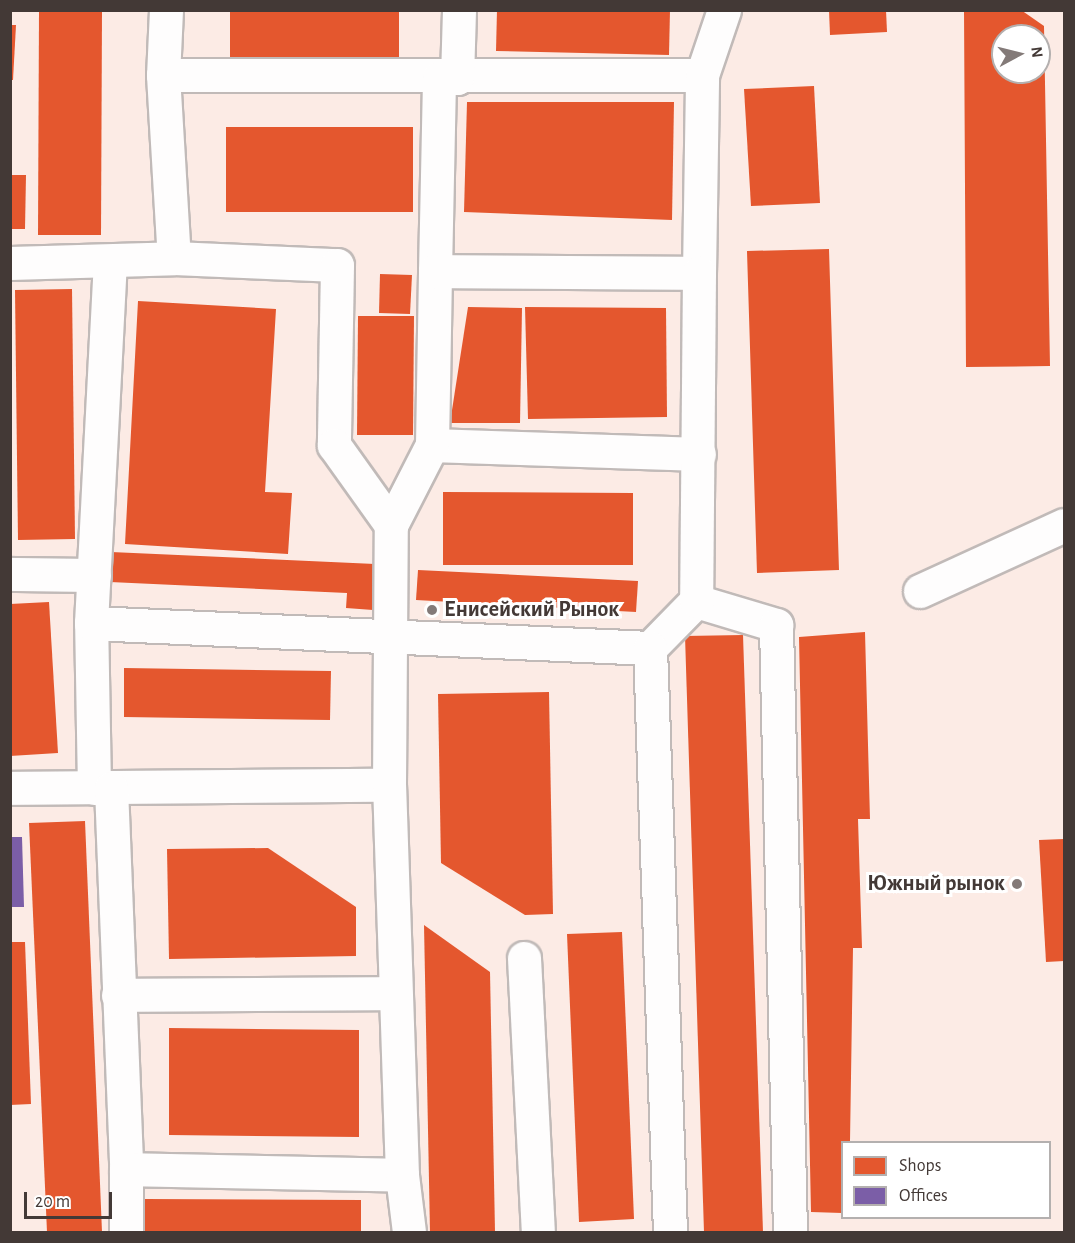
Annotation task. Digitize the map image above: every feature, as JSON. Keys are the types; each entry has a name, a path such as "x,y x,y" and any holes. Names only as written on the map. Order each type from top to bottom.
{"lane":[{"path":"166,10 163,75 174,258"},
{"path":"409,1233 402,1175 395,993 390,784 392,635 390,525 432,446 435,271 448,78 459,10"},
{"path":"670,1233 650,648 696,601 702,75 724,10"},
{"path":"163,75 448,78 702,75"},
{"path":"10,263 110,262 174,258 337,265 334,445 390,525"},
{"path":"110,262 91,623 118,995 126,1169 126,1233"},
{"path":"435,271 699,273"},
{"path":"432,446 699,454"},
{"path":"920,591 1065,525"},
{"path":"10,574 94,575"},
{"path":"696,601 776,625 789,1233"},
{"path":"91,623 650,648"},
{"path":"10,788 390,784"},
{"path":"524,958 538,1233"},
{"path":"118,995 395,993"},
{"path":"126,1169 402,1175"}],"shaded area":[{"name":"Енисейский Рынок","path":"10,11 1064,11 1064,1232 11,1232"}],"building: Shops":[{"path":"39,10 102,10 101,235 38,235"},
{"path":"230,10 399,10 399,58 230,57"},
{"path":"497,10 670,10 669,55 496,51"},
{"path":"829,10 886,10 887,32 830,35"},
{"path":"964,10 1021,10 1041,24 991,24 991,84 1045,84 1050,366 966,367"},
{"path":"10,25 16,25 13,80 10,80"},
{"path":"814,86 820,203 751,206 744,89"},
{"path":"467,102 674,102 672,220 464,212"},
{"path":"226,127 413,127 413,212 226,212"},
{"path":"10,175 26,175 25,229 10,229"},
{"path":"829,249 839,570 757,573 747,251"},
{"path":"380,274 412,275 410,314 379,313"},
{"path":"72,289 75,539 18,540 15,290"},
{"path":"138,301 276,309 265,492 292,493 288,554 125,544"},
{"path":"468,307 522,308 520,423 450,423"},
{"path":"525,307 666,308 667,417 528,419"},
{"path":"358,316 414,316 413,435 357,435"},
{"path":"443,492 633,493 633,565 443,565"},
{"path":"111,552 375,564 373,610 346,608 347,593 110,582"},
{"path":"418,570 638,581 636,612 416,600"},
{"path":"49,602 58,753 10,756 10,604"},
{"path":"865,632 870,819 858,819 862,948 853,948 850,1141 841,1141 841,1213 811,1212 799,637"},
{"path":"743,635 763,1232 704,1232 685,636"},
{"path":"124,668 331,671 330,720 124,717"},
{"path":"549,692 553,914 525,915 441,863 438,694"},
{"path":"85,821 102,1232 47,1232 29,823"},
{"path":"1064,839 1064,961 1046,962 1039,840"},
{"path":"268,848 356,907 356,956 169,959 167,849"},
{"path":"424,925 490,972 495,1232 430,1232"},
{"path":"622,932 634,1219 579,1222 567,934"},
{"path":"10,942 25,942 31,1104 10,1105"},
{"path":"169,1028 359,1030 359,1137 169,1135"},
{"path":"145,1199 361,1200 361,1232 145,1232"}],"building: Offices":[{"path":"10,837 22,837 24,907 10,907"}],"place":[{"name":"Енисейский Рынок","path":"432,610"},
{"name":"Южный рынок","path":"1017,884"}]}
